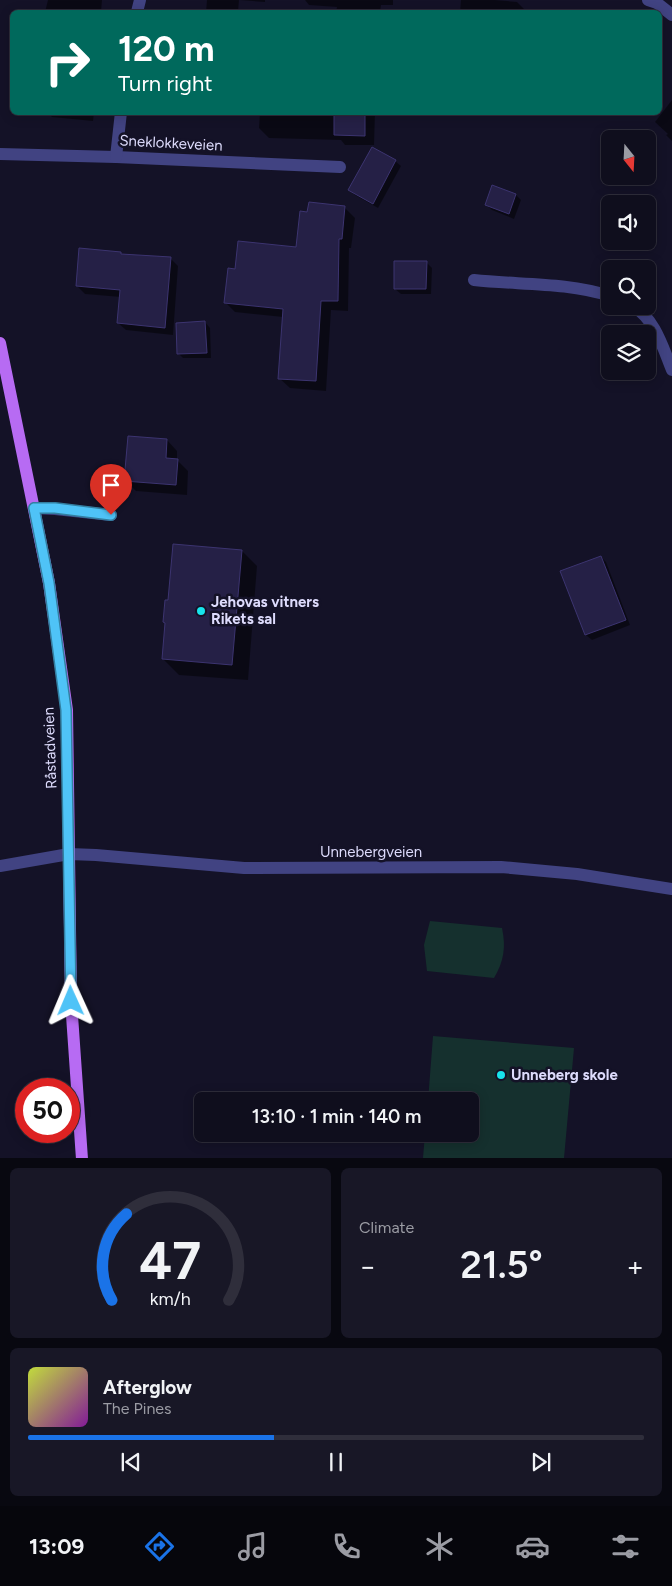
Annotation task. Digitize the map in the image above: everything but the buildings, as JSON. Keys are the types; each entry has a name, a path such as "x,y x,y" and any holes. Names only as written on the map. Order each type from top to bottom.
{"main road":[{"name":"Råstadveien","path":"0,342 50,592 66,710 69,854 68,919 71,1001 82,1158"}],"street":[{"path":"648,0 672,15"},
{"path":"116,157 120,115"},
{"name":"Sneklokkeveien","path":"0,154 340,167"},
{"path":"474,280 561,286 601,293"},
{"path":"643,315 653,327 672,370"},
{"path":"34,508 55,508 111,515"},
{"name":"Unnebergveien","path":"0,866 69,854 244,868 501,867 577,874 672,889"}],"green space":[{"path":"430,921 502,928 503,954 494,978 427,971 424,945"},
{"name":"Unneberg skole","path":"433,1036 574,1048 564,1158 423,1158 424,1142 479,1142 479,1092 429,1092"}],"place":[{"name":"Jehovas vitners Rikets sal","path":"201,611"},
{"name":"Unneberg skole","path":"501,1075"}],"route":[{"path":"71,1001 68,919 69,854 66,710 49,583 34,508 55,508 111,515"}]}
